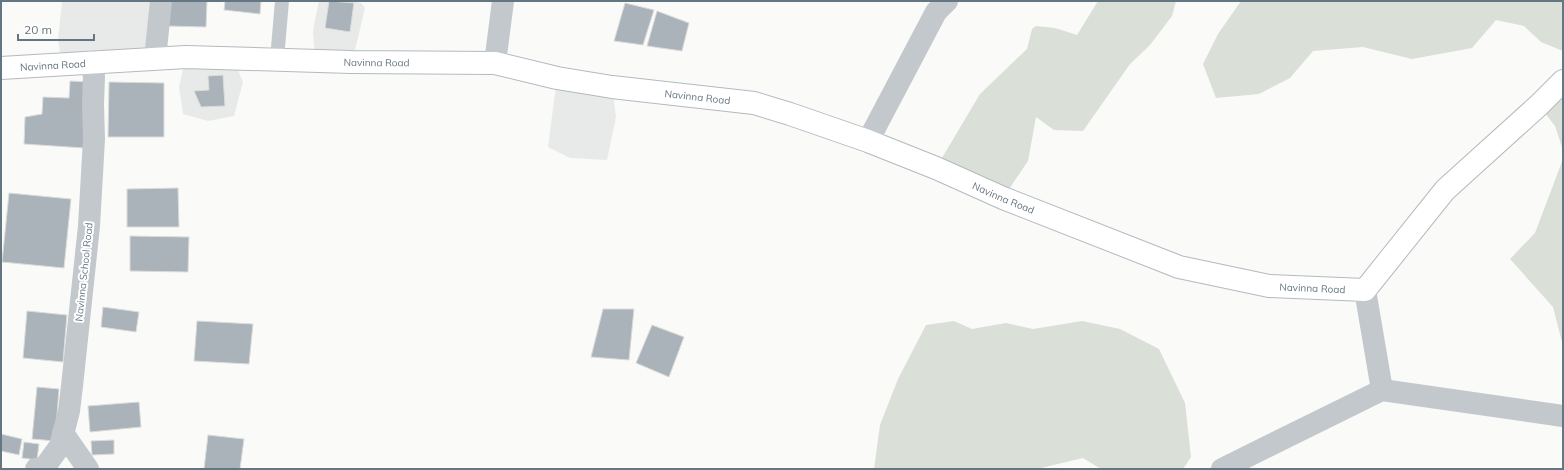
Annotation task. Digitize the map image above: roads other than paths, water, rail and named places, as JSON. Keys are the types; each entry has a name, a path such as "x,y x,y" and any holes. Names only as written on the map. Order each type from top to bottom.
{"street":[{"path":"155,59 161,1"},
{"path":"494,63 503,1"},
{"path":"868,141 936,12 946,1"},
{"name":"Navinna Road","path":"1,68 186,57 350,62 494,63 557,78 588,83 754,103 868,141 936,168 1003,198 1179,267 1269,286 1365,290"},
{"name":"Navinna School Road","path":"36,469 44,468 60,446 69,411 89,226 94,139 94,76 90,62"},
{"path":"1382,390 1365,290 1445,190 1540,106 1563,81"},
{"path":"1222,469 1382,390 1563,416"},
{"path":"64,433 88,469"}],"lane":[{"path":"277,59 282,1"}]}
